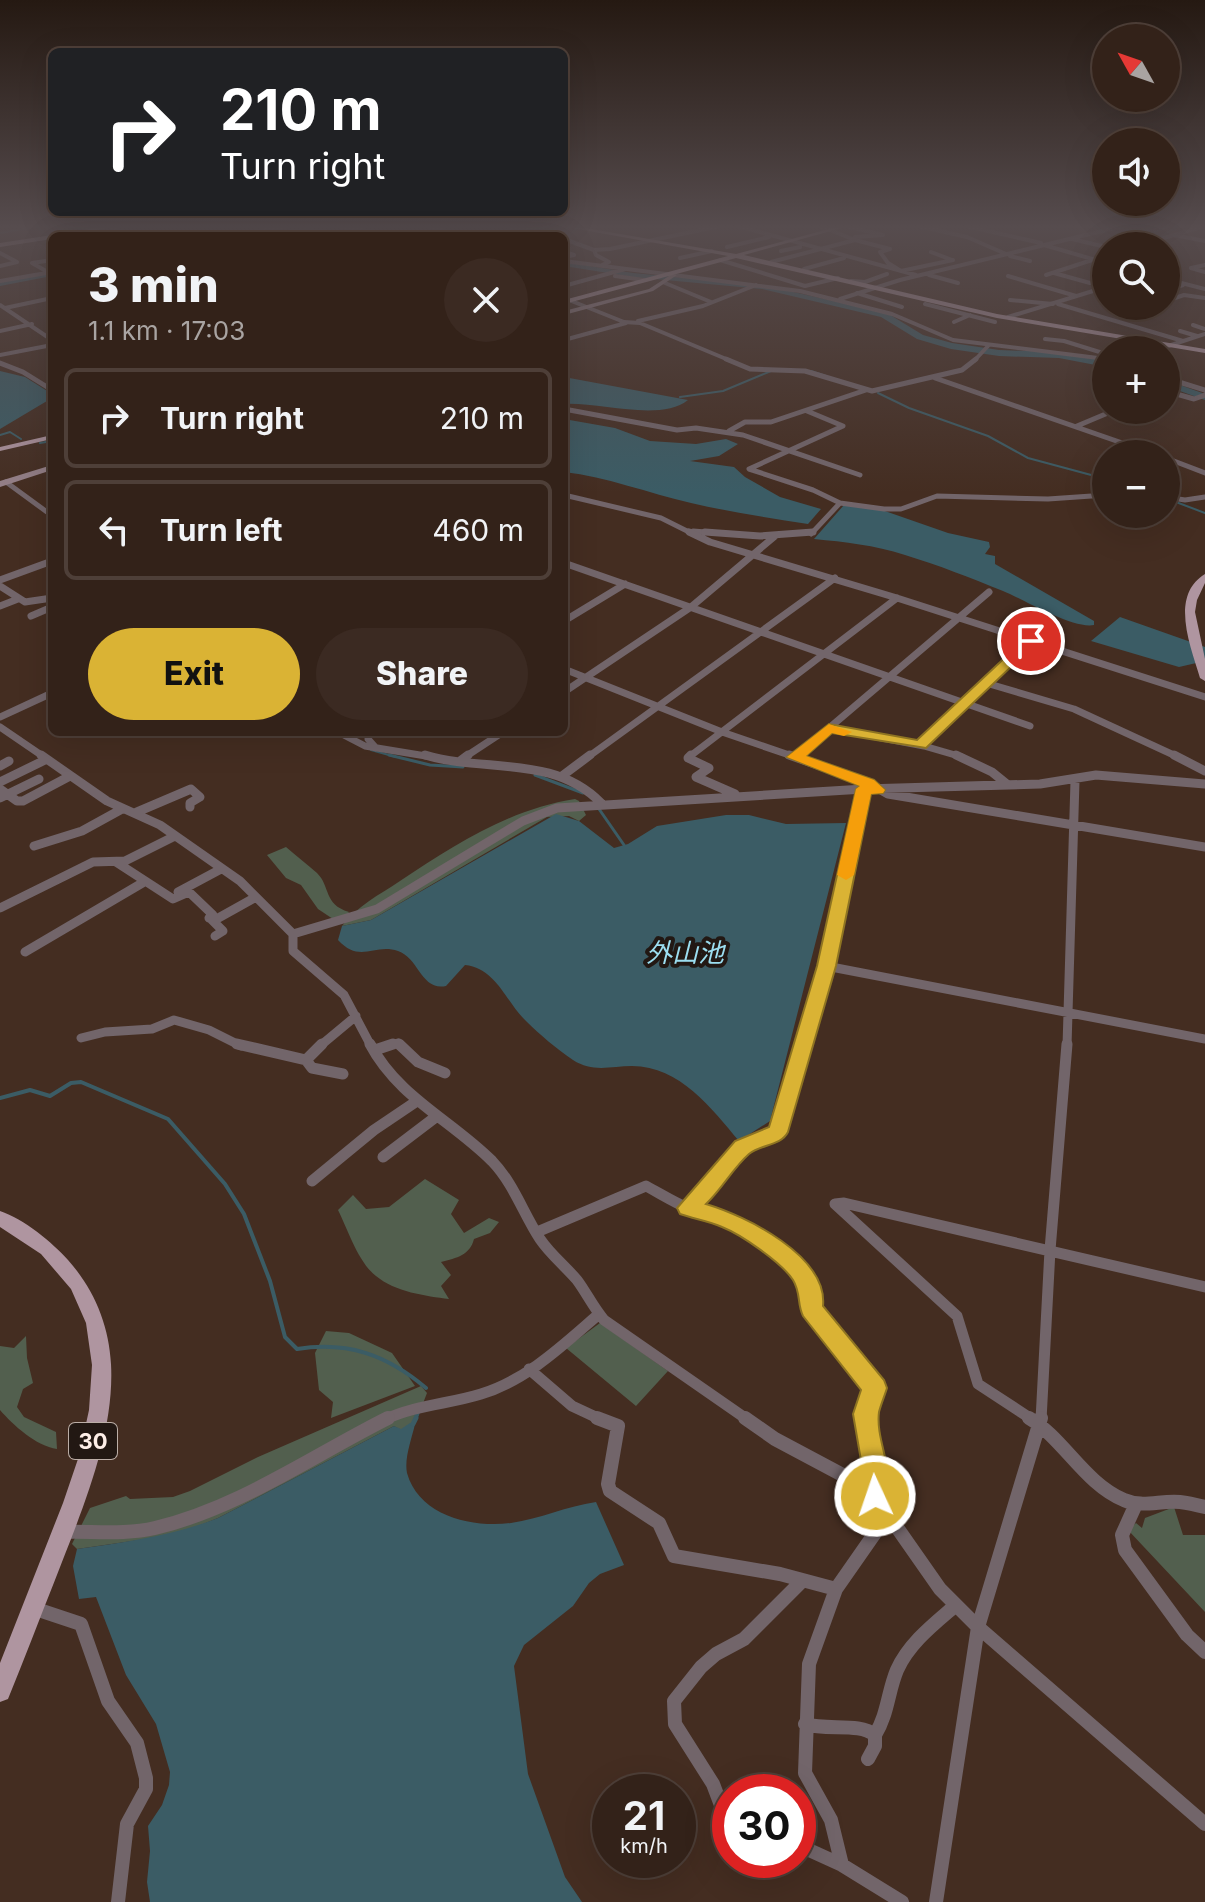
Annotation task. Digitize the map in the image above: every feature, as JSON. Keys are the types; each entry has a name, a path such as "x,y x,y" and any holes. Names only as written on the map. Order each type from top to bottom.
{"main road":[{"path":"996,315 1118,336"},
{"path":"1180,347 1205,351"},
{"path":"0,448 48,437"},
{"path":"1204,578 1190,599 1189,611 1205,678"},
{"name":"30","path":"0,1218 51,1249 78,1282 96,1322 104,1370 99,1420 63,1532 0,1691"}],"street":[{"path":"17,315 48,338"},
{"path":"606,315 626,323"},
{"path":"568,339 666,315"},
{"path":"896,315 947,339 986,349 1092,356"},
{"path":"959,315 954,319 969,315 995,322"},
{"path":"1008,317 1014,315"},
{"path":"1094,315 1183,341"},
{"path":"635,322 750,369 807,371 877,391 965,369 986,349"},
{"path":"0,331 32,324"},
{"path":"1193,325 1205,332"},
{"path":"1180,331 1197,336"},
{"path":"1180,342 1205,332"},
{"path":"1045,339 1064,341 1092,352"},
{"path":"0,355 48,343"},
{"path":"0,363 23,372 48,388"},
{"path":"935,378 1116,440"},
{"path":"1180,383 1205,393"},
{"path":"729,431 745,422 771,422 866,390"},
{"path":"1180,394 1197,398 1205,393"},
{"path":"568,410 677,430 687,427 729,431 860,475"},
{"path":"807,411 843,426 749,469 821,493 840,503 901,509 937,496 1048,499 1092,496"},
{"path":"1077,426 1092,420"},
{"path":"1180,463 1205,473"},
{"path":"3,483 48,468"},
{"path":"3,483 16,486 22,495 47,512"},
{"path":"568,496 632,509 710,542 835,578 1205,697"},
{"path":"1180,499 1205,497"},
{"path":"687,531 775,536 811,534 840,503"},
{"path":"568,689 691,607 775,536"},
{"path":"48,563 0,583 18,599 33,602 48,599"},
{"path":"568,566 1030,726"},
{"path":"562,776 835,578"},
{"path":"568,619 625,584"},
{"path":"795,757 989,592"},
{"path":"739,796 696,777 709,768 688,758 897,598"},
{"path":"0,606 18,599"},
{"path":"31,616 48,609"},
{"path":"920,745 1031,641"},
{"path":"568,671 722,732 869,783 888,794 1205,847"},
{"path":"986,683 1074,709 1120,728 1205,771"},
{"path":"0,717 48,695"},
{"path":"0,727 122,809 137,812 175,836 256,897 293,934 293,951 344,995 382,1067 417,1101 492,1161 510,1183 537,1232 580,1284 587,1300 599,1314 623,1336 775,1439 852,1480 875,1496 940,1589 978,1627 1205,1824"},
{"path":"829,728 920,745 988,769 1008,785"},
{"path":"345,736 364,746 391,752 562,776 589,787 601,803"},
{"path":"368,736 376,748"},
{"path":"460,761 497,736"},
{"path":"0,782 45,760"},
{"path":"0,766 9,761"},
{"path":"293,934 377,909 540,813 601,803 1008,785 1075,781 1096,775 1205,784"},
{"path":"2,794 23,801 70,776"},
{"path":"2,794 39,779"},
{"path":"936,1902 978,1627 1041,1425 1050,1250 1068,1011 1075,781"},
{"path":"137,812 191,789 200,797 190,803 190,807"},
{"path":"688,1208 715,1183 743,1147 778,1132 826,966 864,789"},
{"path":"34,846 82,831 122,809"},
{"path":"0,908 93,862 132,858 175,836"},
{"path":"116,862 173,899 189,892 213,915 210,918"},
{"path":"169,897 221,869"},
{"path":"25,952 144,882"},
{"path":"210,918 256,897"},
{"path":"210,918 223,931 215,936"},
{"path":"826,966 1205,1039"},
{"path":"306,1060 328,1043 336,1027 356,1016"},
{"path":"81,1038 106,1030 144,1033 161,1029 174,1020 209,1030 242,1047 306,1060 312,1068 343,1074"},
{"path":"375,1050 398,1043 409,1057 425,1067 445,1073"},
{"path":"312,1181 374,1130 417,1101"},
{"path":"383,1157 437,1116"},
{"path":"537,1232 646,1186 688,1208 731,1220 778,1251 801,1272 812,1296 811,1309 875,1388 866,1414 875,1466 875,1496"},
{"path":"1205,1287 844,1203 835,1204 957,1316 978,1384 989,1394 1041,1425 1062,1450 1107,1490 1136,1504 1157,1500 1205,1507"},
{"path":"63,1532 150,1529 214,1507 394,1416 446,1400 476,1396 507,1384 599,1314"},
{"path":"529,1369 545,1377 564,1401 578,1410 618,1426 608,1484 610,1491 659,1523 674,1556 836,1589"},
{"path":"1136,1504 1122,1535 1125,1550 1178,1624 1205,1652"},
{"path":"842,1865 831,1820 805,1773 809,1664 836,1589 889,1513"},
{"path":"712,1782 675,1724 674,1701 701,1667 716,1654 744,1639 802,1581"},
{"path":"868,1759 875,1746 875,1735 887,1718 897,1670 916,1640 956,1605"},
{"path":"33,1608 81,1624 108,1701 137,1743 146,1789 127,1824 118,1902"},
{"path":"805,1724 826,1729 861,1725 875,1735"},
{"path":"816,1853 842,1865 902,1902"}],"green space":[{"path":"575,799 586,815 579,821 569,816 547,817 371,920 342,926 369,901 483,830 528,811"},
{"path":"286,847 317,873 331,900 349,912 345,918 333,919 318,909 301,885 286,878 267,855"},
{"path":"425,1179 459,1200 451,1214 464,1233 489,1218 499,1222 490,1233 474,1239 466,1252 441,1262 451,1275 441,1286 449,1299 401,1290 376,1276 359,1254 338,1210 353,1195 366,1209 389,1207"},
{"path":"600,1323 668,1371 636,1406 566,1348"},
{"path":"326,1331 349,1333 392,1353 415,1386 331,1418 333,1402 319,1390 315,1353"},
{"path":"26,1336 33,1383 23,1389 17,1407 24,1417 56,1432 57,1449 33,1439 0,1410 0,1346 14,1348"},
{"path":"421,1386 427,1393 415,1424 401,1430 394,1426 218,1518 160,1537 77,1549 72,1544 90,1508 126,1496 130,1499 173,1497 190,1491 258,1457"},
{"path":"1174,1507 1183,1535 1205,1535 1205,1612 1128,1530 1136,1523 1142,1528 1145,1518"}],"water":[{"path":"0,371 25,377 48,391 48,400 0,429"},
{"path":"568,378 688,400 662,410 568,404"},
{"path":"568,420 615,428 650,441 696,444 726,439 738,444 719,456 690,461 734,467 780,497 821,509 808,524 706,506 568,473"},
{"path":"844,505 882,510 948,533 989,542 990,547 985,554 995,556 995,564 1094,621 1094,625 1074,623 1003,591 905,555 871,546 814,539"},
{"path":"1120,617 1205,647 1205,661 1179,667 1091,641"},
{"name":"外山池","path":"556,814 579,821 614,848 628,844 657,826 726,815 749,815 786,824 846,823 770,1121 739,1141 706,1103 680,1081 665,1073 632,1066 595,1068 573,1060 531,1026 493,979 476,967 465,965 446,986 438,986 425,979 411,960 398,951 353,951 338,940 342,926 371,920"},
{"path":"410,1423 415,1424 407,1455 407,1473 413,1488 435,1509 464,1521 496,1524 522,1521 596,1502 624,1565 600,1574 589,1583 573,1606 524,1645 514,1666 528,1774 565,1877 582,1902 150,1902 147,1882 150,1851 148,1826 162,1805 170,1772 156,1724 126,1675 96,1597 79,1599 73,1566 77,1549 166,1534 218,1518 394,1426 401,1429"}],"waterway":[{"path":"883,315 920,337 951,346 999,353 1059,355 1092,361"},
{"path":"680,397 723,391 771,371"},
{"path":"811,371 826,376"},
{"path":"1180,388 1205,397"},
{"path":"878,393 909,408 988,436 1028,458 1092,475"},
{"path":"0,435 10,432 21,439"},
{"path":"40,443 48,442"},
{"path":"1180,504 1205,513"},
{"path":"371,750 396,757"},
{"path":"389,755 430,765 463,767"},
{"path":"535,775 583,793"},
{"path":"599,809 624,845"},
{"path":"0,1098 30,1090 50,1096 71,1083 81,1082 168,1119 225,1184 244,1214 270,1281 285,1337 297,1349 333,1347 366,1353 397,1367 426,1388"},
{"path":"415,1420 418,1412"},
{"path":"413,1424 415,1420"}],"slow traffic":[{"path":"844,732 829,728 795,757 869,783 877,790 864,789 846,875"}],"route":[{"path":"875,1496 875,1466 866,1414 873,1402 875,1388 811,1309 812,1296 801,1272 778,1251 731,1220 688,1208 715,1183 743,1147 778,1132 826,966 864,789 877,790 869,783 795,757 829,728 920,745 1031,641"}]}
